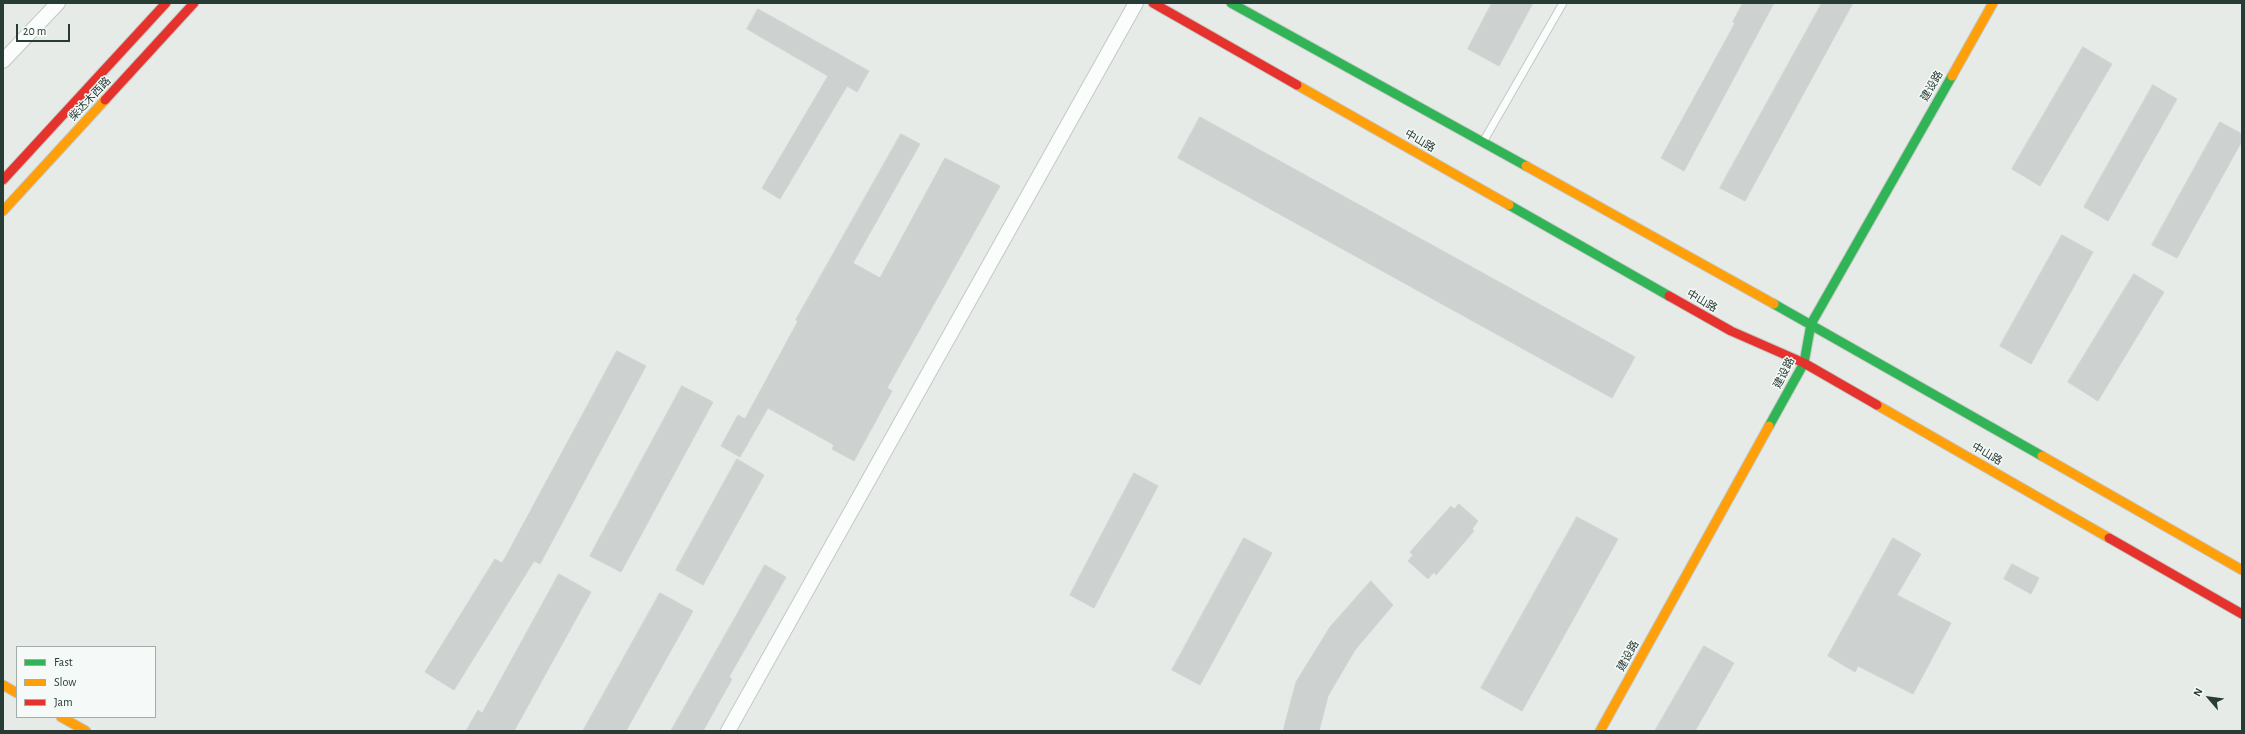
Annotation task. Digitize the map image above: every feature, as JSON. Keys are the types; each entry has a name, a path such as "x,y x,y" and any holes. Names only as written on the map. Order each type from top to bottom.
{"main road":[{"name":"柴达木西路","path":"3,180 166,3"},
{"name":"柴达木西路","path":"3,211 194,3"},
{"name":"中山路","path":"1153,3 1731,331 1804,363 2242,614"},
{"path":"1231,3 1811,324 2242,570"},
{"name":"建设路","path":"1600,731 1804,363 1811,324 1993,3"},
{"path":"3,685 16,692"},
{"path":"62,718 86,731"}],"street":[{"path":"3,61 58,3"},
{"path":"728,731 1136,3"}],"lane":[{"path":"1483,143 1563,3"}],"building":[{"path":"1492,3 1533,3 1499,66 1468,49"},
{"path":"1743,3 1774,3 1684,171 1661,158 1735,23 1733,22"},
{"path":"1822,3 1853,3 1745,201 1720,188"},
{"path":"758,9 869,71 857,92 847,86 780,199 762,188 828,76 747,29"},
{"path":"2083,47 2112,64 2040,186 2012,169"},
{"path":"2153,85 2177,99 2108,221 2084,207"},
{"path":"1200,117 1635,357 1612,398 1178,158"},
{"path":"2220,122 2242,134 2242,141 2177,258 2152,245"},
{"path":"901,134 920,144 853,263 880,278 945,158 1000,186 887,388 892,391 854,461 832,449 834,445 768,408 740,457 721,446 738,415 745,419 798,321 796,320"},
{"path":"2062,235 2093,252 2031,364 2000,346"},
{"path":"2134,274 2164,292 2098,401 2068,382"},
{"path":"617,351 646,366 540,564 534,561 454,690 425,672 495,559 502,563"},
{"path":"682,386 713,402 621,572 590,556"},
{"path":"737,459 764,475 703,585 676,570"},
{"path":"1134,473 1158,486 1094,608 1070,595"},
{"path":"1459,504 1478,521 1472,529 1474,531 1436,575 1434,572 1428,579 1408,561 1413,555 1410,552 1451,506 1454,509"},
{"path":"1577,517 1618,539 1522,711 1481,688"},
{"path":"1244,538 1272,553 1200,685 1172,670"},
{"path":"1893,538 1921,554 1897,595 1951,623 1913,694 1858,666 1855,672 1828,656"},
{"path":"2012,564 2039,578 2031,594 2004,579"},
{"path":"765,565 786,577 729,677 732,679 703,731 671,731"},
{"path":"559,574 591,592 514,731 466,731 478,710 482,713"},
{"path":"1371,581 1393,605 1355,650 1328,696 1319,731 1283,731 1296,682 1330,627"},
{"path":"660,593 693,611 626,731 583,731"},
{"path":"1704,646 1734,663 1695,731 1655,731"}],"traffic: fast":[{"path":"1231,3 1526,166"},
{"path":"1769,426 1804,363 1811,324 1952,76"},
{"path":"1509,205 1669,296"},
{"path":"1774,304 2042,456"}],"traffic: slow":[{"path":"1952,76 1993,3"},
{"path":"1297,85 1509,205"},
{"path":"3,211 105,100"},
{"path":"1526,166 1774,304"},
{"path":"1877,405 2109,538"},
{"path":"1600,731 1769,426"},
{"path":"2042,456 2242,570"},
{"path":"3,685 16,692"},
{"path":"63,718 86,731"}],"traffic: jam":[{"path":"3,180 166,3"},
{"path":"105,100 194,3"},
{"path":"1153,3 1297,85"},
{"path":"1669,296 1731,331 1804,363 1877,405"},
{"path":"2109,538 2242,614"}]}
